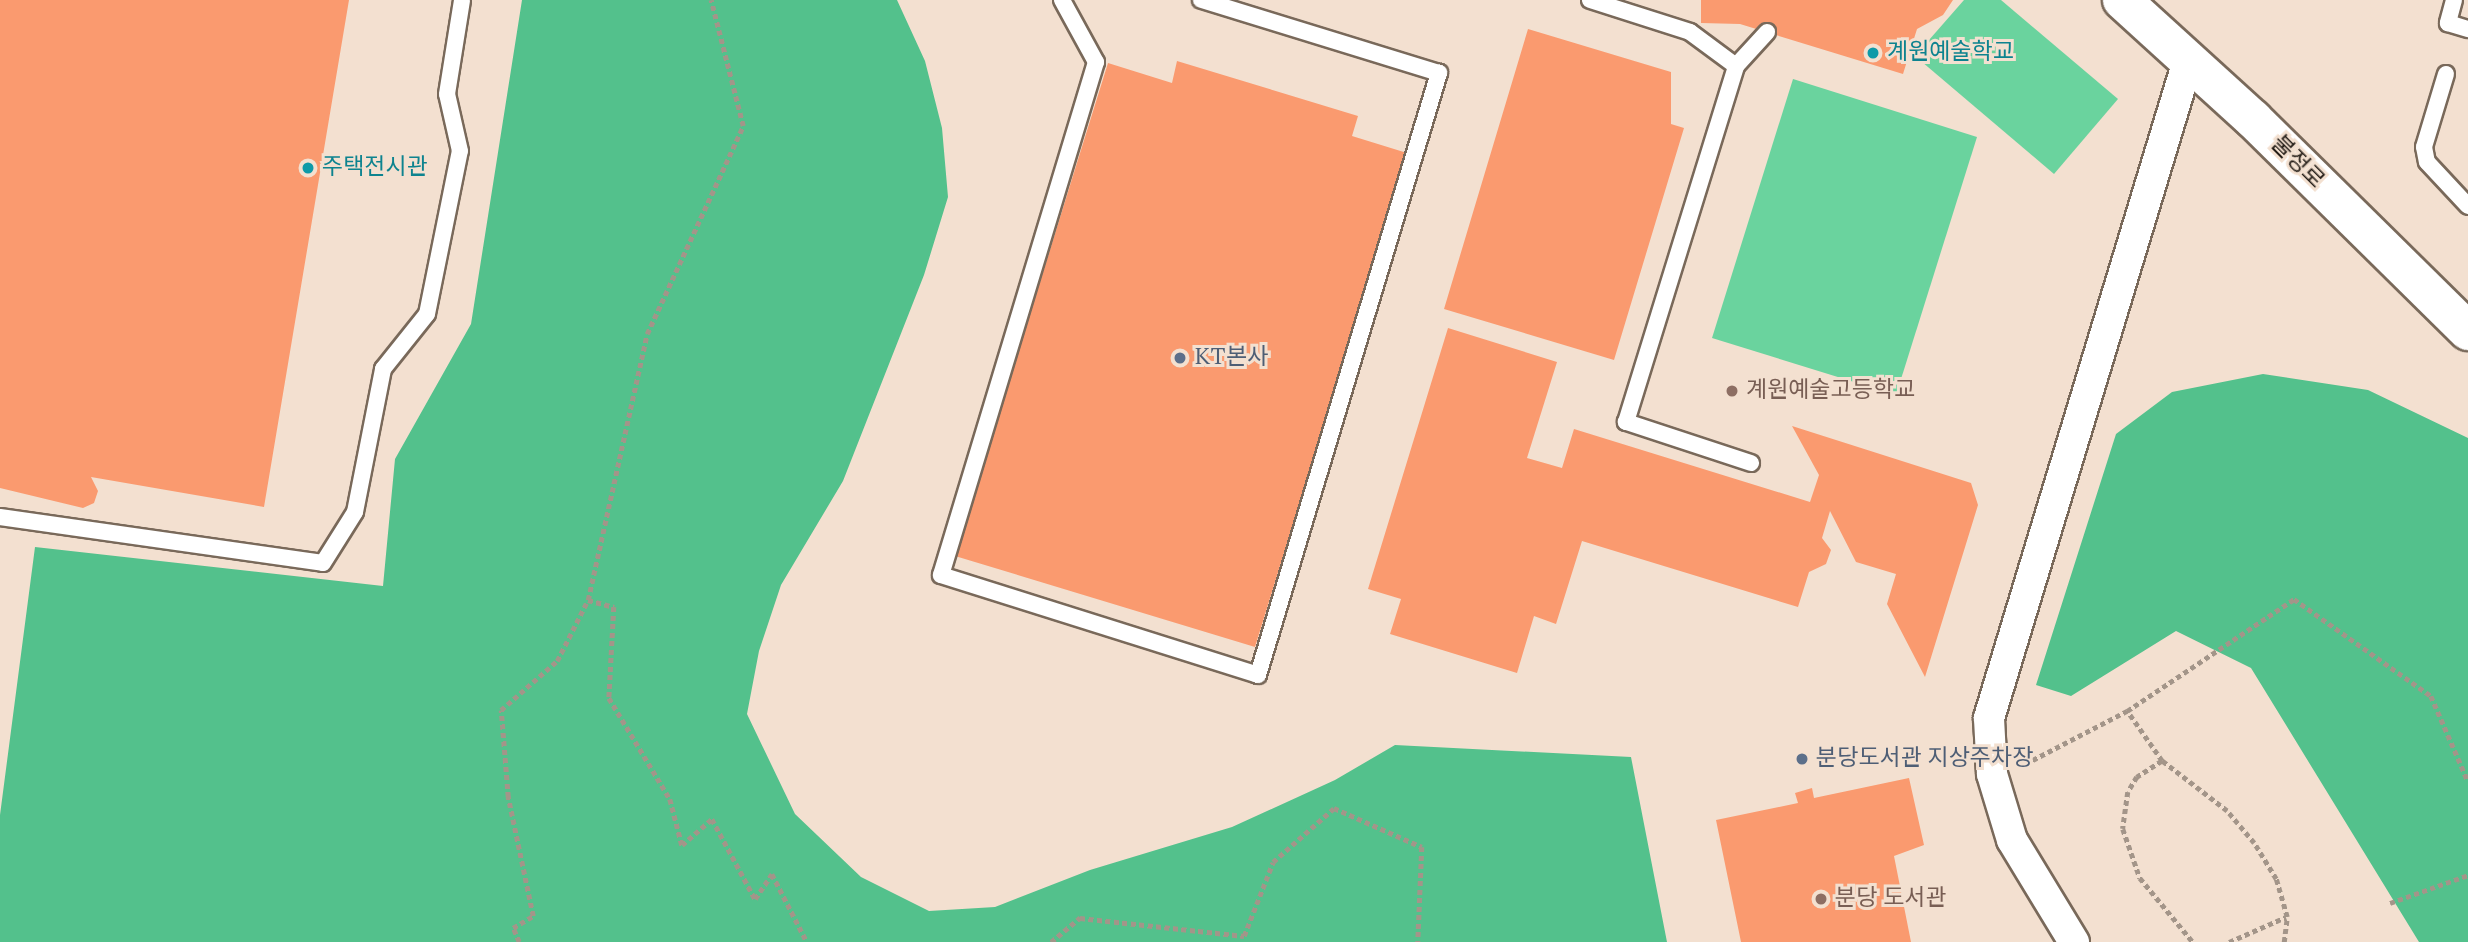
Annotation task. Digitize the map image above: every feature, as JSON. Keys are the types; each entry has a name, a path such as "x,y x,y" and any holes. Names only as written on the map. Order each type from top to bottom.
{"main road":[{"name":"불정로","path":"2122,0 2253,119 2468,331"}],"street":[{"path":"2074,942 2058,895 2012,840 1992,774 1989,718 2188,61"}],"lane":[{"path":"0,517 323,563 355,512 383,369 427,314 460,152 447,94 462,0"},
{"path":"1062,0 1096,62 940,575 1258,675 1439,73 1201,0"},
{"path":"1590,0 1690,32 1736,66"},
{"path":"2454,0 2448,23 2468,29"},
{"path":"1751,463 1626,422 1736,66 1767,32"},
{"path":"2446,74 2424,146 2427,162 2468,206"}],"path":[{"path":"519,942 513,928 533,916 508,797 501,710 557,661 588,600 647,334 743,126 711,0"},
{"path":"2024,765 2127,711 2294,599 2431,696 2468,781"},
{"path":"588,600 614,607 609,698 670,799 682,845 712,820 755,899 772,874 807,942"},
{"path":"2127,711 2162,761 2227,811 2254,843 2276,879 2287,917 2284,942"},
{"path":"2162,761 2137,777 2128,792 2123,829 2140,878 2193,942"},
{"path":"1051,942 1080,918 1244,936 1273,862 1334,808 1422,847 1418,942"},
{"path":"2390,903 2468,875"},
{"path":"2229,942 2287,917"}],"green space":[{"path":"522,0 897,0 925,61 942,128 948,197 924,275 843,481 781,585 759,651 747,714 795,814 861,877 929,911 995,907 1090,870 1232,827 1335,780 1395,745 1631,757 1667,942 0,942 0,815 35,547 383,586 395,459 471,324"},
{"path":"1964,0 2001,0 2118,99 2054,174 1915,56"},
{"path":"1793,79 1977,137 1896,395 1712,338"},
{"path":"2263,374 2368,390 2468,438 2468,942 2419,942 2251,668 2176,631 2071,696 2036,685 2116,434 2172,392"}],"building":[{"path":"0,0 349,0 264,507 91,477 98,491 94,503 83,508 0,488"},
{"name":"계원예술학교","path":"1701,0 1953,0 1943,15 1917,29 1903,74 1740,24 1701,23"},
{"path":"1528,29 1671,72 1671,124 1684,128 1614,360 1444,309"},
{"name":"KT본사","path":"1177,61 1358,116 1352,136 1407,153 1255,647 955,556 1108,63 1172,83"},
{"path":"1448,328 1557,362 1527,458 1562,468 1574,429 1810,502 1819,475 1792,426 1971,483 1978,505 1925,677 1887,604 1896,574 1856,562 1830,511 1822,538 1831,550 1826,564 1809,572 1798,607 1582,541 1556,624 1534,616 1517,673 1390,634 1401,599 1368,589"},
{"path":"1909,778 1924,845 1894,856 1911,942 1741,942 1716,820 1798,803 1795,793 1812,788 1814,798"}],"place":[{"name":"계원예술학교","path":"1873,53"},
{"name":"주택전시관","path":"308,168"},
{"name":"KT본사","path":"1180,358"},
{"name":"계원예술고등학교","path":"1732,391"},
{"name":"분당도서관 지상주차장","path":"1802,759"},
{"name":"분당 도서관","path":"1821,899"}]}
